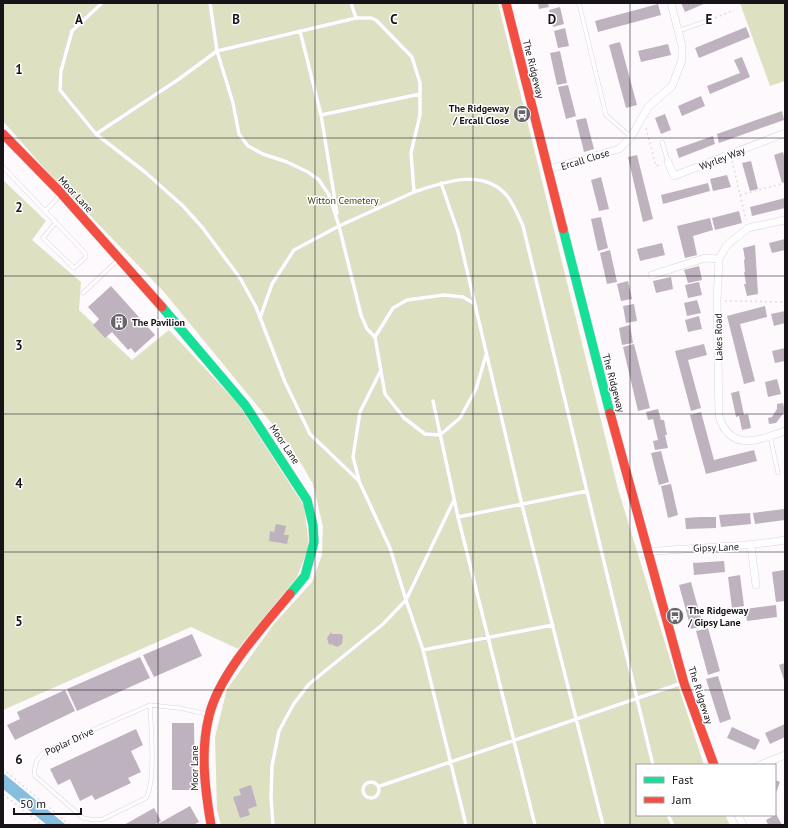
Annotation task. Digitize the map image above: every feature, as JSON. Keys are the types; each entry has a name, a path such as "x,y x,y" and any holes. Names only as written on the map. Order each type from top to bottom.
{"street":[{"name":"The Ridgeway","path":"506,3 599,371 648,552 684,683 714,764"},
{"name":"Ercall Close","path":"549,170 619,149 632,137 648,106 672,86 682,60 678,31 671,3"},
{"name":"Wyrley Way","path":"668,162 674,176 785,133"},
{"name":"Moor Lane","path":"3,134 59,191 120,258 245,405 307,500 313,525 314,542 305,576 230,671 218,693 210,715 204,756 205,790 211,825"},
{"path":"652,275 705,258 719,258 727,245 748,228 785,220"},
{"name":"Lakes Road","path":"719,258 717,301 719,416 721,424 730,435 737,440 750,442 785,431"},
{"name":"Gipsy Lane","path":"648,552 695,547 751,546 785,540"},
{"path":"751,546 756,585"},
{"path":"762,764 785,755"},
{"path":"738,816 743,825"}],"lane":[{"path":"102,3 72,32 61,71 60,90 96,134 145,172 183,206 202,227 240,278 260,318 285,382 310,434 359,481"},
{"path":"210,3 217,51 233,103 239,134 248,146 263,154 294,165 319,180 329,195 339,226 362,315 367,329 375,337 385,394 404,418 425,434 440,435 460,418 473,395 487,354"},
{"path":"352,3 356,18"},
{"path":"579,3 606,115 632,137"},
{"path":"96,134 179,79 217,51 356,18 371,18 376,20 412,57 420,83 420,115 411,153 414,192"},
{"path":"678,31 710,20"},
{"path":"300,31 321,115 339,226"},
{"path":"321,115 420,94"},
{"path":"662,142 668,162"},
{"path":"3,167 56,222 85,253 86,257 74,268 43,238 56,222"},
{"path":"260,318 272,284 294,250 339,226 414,192 453,179 488,181 508,196 524,226 653,764"},
{"path":"441,183 458,232 522,504 603,825"},
{"path":"45,211 56,200 59,191"},
{"path":"83,293 120,258"},
{"path":"375,337 393,308 407,300 444,295 463,297 476,304"},
{"path":"381,370 360,412 353,457 359,481 390,548 423,650 466,825"},
{"path":"433,401 458,517 490,638 535,825"},
{"path":"770,436 778,473"},
{"path":"458,517 588,491"},
{"path":"271,825 270,798 272,766 279,731 293,705 309,684 383,624 406,600 454,500"},
{"path":"423,650 553,625"},
{"path":"380,786 684,683"},
{"name":"Poplar Drive","path":"150,706 151,776 150,792 146,798 102,819 95,820 84,818 35,776 34,768 37,760 47,750 150,706 179,708 210,715"},
{"path":"368,782 374,782 380,786 379,793 375,797 367,797 363,793 364,785 368,782"},
{"path":"668,816 673,825"}],"path":[{"path":"710,20 734,10"},
{"path":"643,117 656,166 668,162"},
{"path":"730,155 748,228"},
{"path":"740,195 785,183"},
{"path":"717,301 785,302"},
{"path":"3,769 70,825"},
{"path":"286,819 363,793"},
{"path":"3,794 42,825"}],"green space":[{"name":"Witton Cemetery","path":"3,3 498,3 618,489 704,764 636,764 636,816 726,816 730,825 221,825 217,810 215,737 227,689 274,624 312,582 322,555 323,527 313,484 292,448 164,292 45,169 3,121"},
{"path":"740,3 785,3 785,81 770,86"},
{"path":"3,180 46,221 32,240 81,282 79,310 132,360 169,330 238,404 304,506 309,546 297,577 238,649 191,627 3,710"}],"water":[{"path":"3,773 66,825 47,825 3,789"}],"building":[{"path":"538,3 548,3 549,7 539,9"},
{"path":"681,3 706,3 685,12"},
{"path":"658,4 661,15 598,32 595,21"},
{"path":"560,7 564,24 553,27 549,10"},
{"path":"746,27 750,37 699,58 695,48"},
{"path":"565,28 569,46 558,48 554,31"},
{"path":"620,42 637,105 626,108 609,45"},
{"path":"668,44 671,55 641,62 638,51"},
{"path":"560,51 567,83 557,85 550,53"},
{"path":"742,57 750,77 710,94 707,86 740,73 734,60"},
{"path":"568,85 576,116 566,119 558,87"},
{"path":"701,96 705,106 682,116 678,106"},
{"path":"782,111 784,120 719,143 717,134"},
{"path":"665,114 671,130 661,134 655,118"},
{"path":"586,118 594,149 584,152 576,120"},
{"path":"713,136 715,144 679,158 676,149"},
{"path":"783,152 785,160 785,182 782,183 774,155"},
{"path":"637,155 653,219 643,222 628,157"},
{"path":"751,161 758,189 750,191 742,163"},
{"path":"727,175 731,187 713,191 710,179"},
{"path":"601,177 609,209 599,211 591,180"},
{"path":"708,183 710,191 663,204 661,195"},
{"path":"785,198 785,208 752,216 750,207"},
{"path":"739,211 742,223 715,230 712,218"},
{"path":"601,217 608,248 598,251 591,219"},
{"path":"710,218 713,230 693,236 697,255 685,258 677,226"},
{"path":"785,239 785,250 772,253 769,243"},
{"path":"662,243 665,255 640,261 637,249"},
{"path":"755,245 758,294 747,296 744,284 746,284 743,248"},
{"path":"610,250 617,282 607,284 600,253"},
{"path":"699,266 702,280 688,283 684,270"},
{"path":"671,277 673,289 656,293 653,281"},
{"path":"628,281 632,299 621,301 617,284"},
{"path":"699,282 702,295 688,298 685,285"},
{"name":"The Pavilion","path":"111,286 155,335 135,353 131,348 128,350 112,332 105,338 93,325 99,319 88,307"},
{"path":"697,300 701,313 687,316 684,303"},
{"path":"634,304 637,321 626,323 623,306"},
{"path":"765,306 767,317 740,324 755,381 744,384 727,316"},
{"path":"785,311 785,323 774,326 771,314"},
{"path":"699,316 702,329 688,332 685,320"},
{"path":"630,325 633,343 622,345 619,328"},
{"path":"634,344 650,408 638,411 623,347"},
{"path":"704,344 707,355 688,360 701,408 691,411 675,351"},
{"path":"785,348 785,361 775,363 772,351"},
{"path":"777,379 781,394 768,397 765,382"},
{"path":"739,391 744,415 748,414 751,428 742,430 739,416 736,417 731,393"},
{"path":"783,403 785,411 776,423 769,424 768,418 772,417 777,409 777,404"},
{"path":"658,409 661,420 664,420 668,448 655,450 653,441 658,440 653,419 648,420 646,412"},
{"path":"701,412 714,460 754,450 757,461 706,474 690,415"},
{"path":"661,451 669,482 659,485 651,453"},
{"path":"671,484 678,515 668,518 661,486"},
{"path":"784,509 785,520 755,524 753,513"},
{"path":"750,513 751,524 721,527 719,515"},
{"path":"716,517 716,528 686,529 685,518"},
{"path":"276,524 286,526 284,535 289,535 287,544 269,541 270,531 274,532"},
{"path":"724,561 725,572 694,575 693,563"},
{"path":"784,570 785,601 776,602 772,572"},
{"path":"740,575 744,606 732,608 728,577"},
{"path":"691,582 703,626 691,629 679,585"},
{"path":"776,605 777,617 747,621 745,609"},
{"path":"708,628 720,671 708,675 696,631"},
{"path":"331,632 332,634 341,634 343,636 342,644 337,647 331,644 329,645 327,638"},
{"path":"192,634 202,656 154,677 143,655"},
{"path":"140,657 150,678 77,711 67,689"},
{"path":"785,663 785,683 779,665"},
{"path":"718,676 731,719 720,723 706,679"},
{"path":"65,690 75,711 15,740 7,725 20,719 17,712"},
{"path":"172,723 194,723 195,790 172,790"},
{"path":"785,724 785,737 770,744 765,733"},
{"path":"732,727 760,740 755,750 727,738"},
{"path":"136,729 143,745 131,751 141,772 128,778 131,783 95,800 92,795 80,801 70,779 58,785 50,769"},
{"path":"776,780 780,782 776,792"},
{"path":"251,785 257,806 248,809 250,815 240,818 233,797 241,795 239,789"},
{"path":"190,806 199,822 193,825 156,825"},
{"path":"154,808 161,821 154,825 124,825"},
{"path":"776,814 782,825 768,825 766,820 776,816"}],"traffic: fast":[{"path":"563,229 610,413"},
{"path":"162,307 245,405 307,500 313,525 314,542 305,576 290,594"}],"traffic: jam":[{"path":"506,3 563,229"},
{"path":"3,134 59,191 162,307"},
{"path":"610,413 684,683 714,764"},
{"path":"211,825 205,784 204,757 206,730 214,700 222,684 243,652 290,594"}],"place":[{"name":"The Ridgeway / Ercall Close","path":"522,114"},
{"name":"The Pavilion","path":"119,322"},
{"name":"The Ridgeway / Gipsy Lane","path":"675,616"}]}
